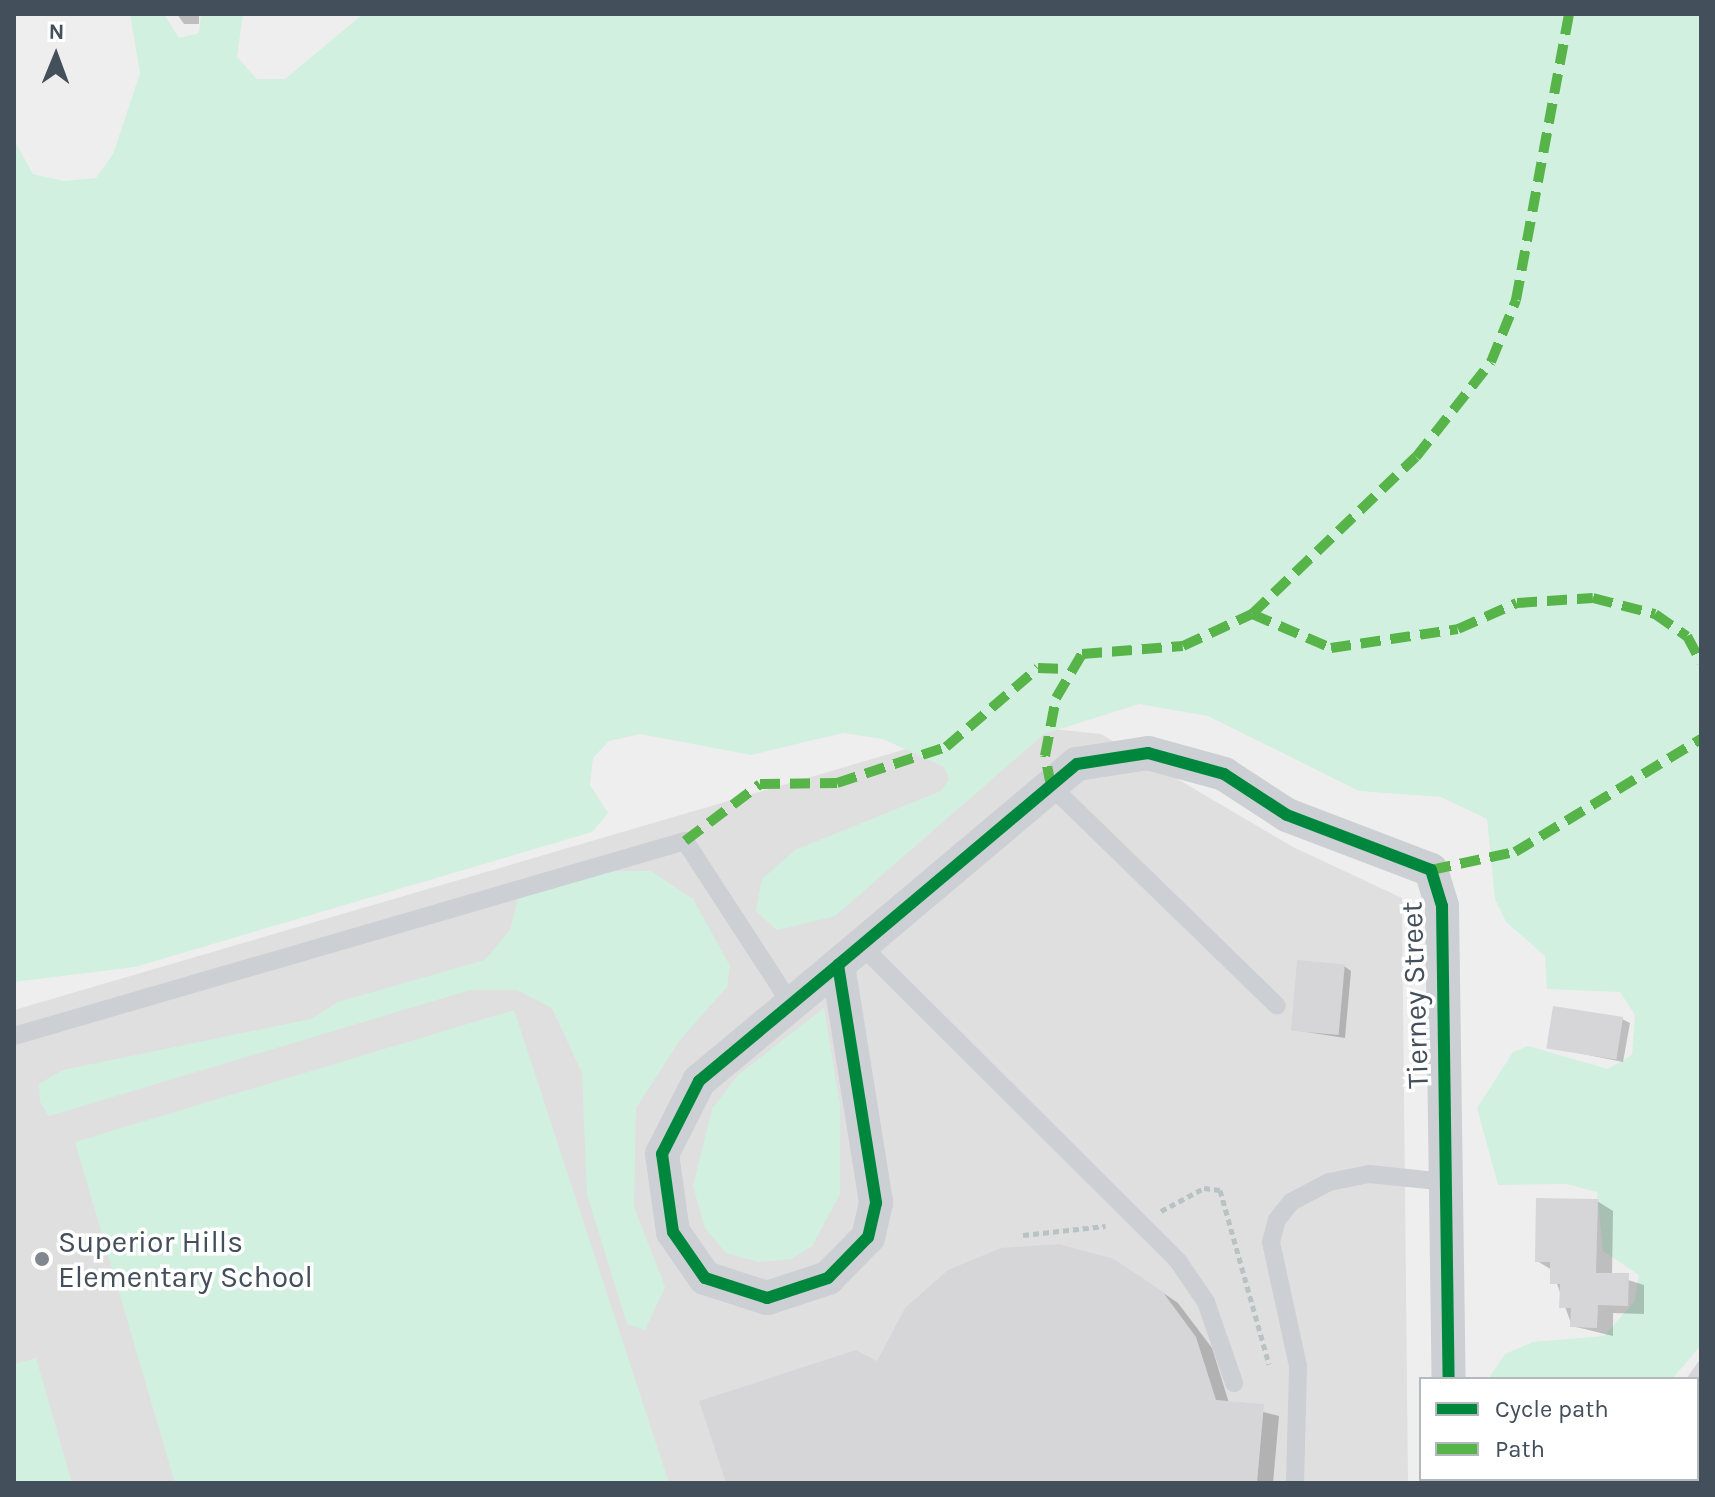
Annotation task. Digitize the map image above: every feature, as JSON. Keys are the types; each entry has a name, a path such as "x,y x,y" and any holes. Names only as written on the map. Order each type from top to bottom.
{"street":[{"name":"Tierney Street","path":"850,955 876,1203 868,1237 828,1278 767,1298 705,1278 673,1232 662,1154 699,1081 1077,764 1148,753 1224,774 1287,815 1431,870 1442,906 1449,1377"}],"lane":[{"path":"1051,786 1277,1006"},
{"path":"14,1036 685,841 791,1004"},
{"path":"850,955 1178,1261 1206,1302 1234,1383"},
{"path":"1295,1483 1302,1444 1298,1366 1280,1302 1271,1242 1277,1220 1291,1202 1329,1182 1369,1174 1446,1182"}],"shaded area":[{"path":"995,723 1101,734 1293,847 1402,898 1408,1483 14,1483 14,1010"}],"green space":[{"path":"130,14 164,14 179,38 199,33 201,14 243,14 237,57 257,79 285,79 363,14 1701,14 1701,1345 1674,1377 1489,1377 1505,1354 1533,1342 1604,1336 1634,1302 1639,1275 1603,1251 1597,1192 1566,1184 1498,1185 1477,1108 1513,1052 1528,1046 1608,1069 1632,1055 1635,1015 1620,992 1547,989 1545,956 1506,922 1495,899 1487,819 1441,797 1359,791 1208,716 1139,704 1044,734 835,916 777,930 756,911 762,879 795,850 941,791 949,779 944,767 883,739 843,733 751,755 640,734 609,741 593,758 590,785 608,813 592,832 135,967 14,982 14,140 33,174 63,181 96,178 113,154 140,73"},
{"path":"601,871 651,871 693,899 730,966 727,987 680,1040 636,1108 634,1207 665,1287 645,1330 627,1324 587,1194 582,1073 552,1008 517,990 470,990 49,1116 40,1102 39,1084 63,1070 311,1019 338,1002 485,960 510,930 519,895"},
{"path":"824,1008 840,1106 840,1194 812,1246 791,1259 759,1262 726,1253 705,1228 693,1186 712,1109 738,1075"},
{"path":"514,1010 669,1483 175,1483 75,1142"},
{"path":"36,1358 72,1483 14,1483 14,1364"}],"building":[{"path":"1297,960 1345,964 1339,1035 1291,1031"},
{"path":"1553,1006 1623,1017 1616,1060 1546,1048"},
{"path":"1536,1198 1598,1199 1596,1273 1629,1273 1628,1306 1598,1305 1597,1328 1570,1327 1571,1308 1559,1308 1560,1284 1550,1284 1550,1262 1535,1262"},
{"path":"1059,1244 1114,1259 1162,1291 1196,1337 1216,1400 1264,1404 1257,1483 726,1483 699,1401 856,1350 877,1361 905,1308 948,1270 1001,1248"},
{"path":"1701,1358 1701,1425 1699,1377 1687,1377"},
{"path":"1509,1481 1557,1481 1557,1483"}],"marked path":[{"path":"1051,786 1045,756 1056,698 1082,654 1183,646 1252,614 1416,457 1491,362 1516,300 1569,14"},
{"path":"1252,614 1331,648 1458,629 1517,603 1593,598 1655,614 1687,636 1701,662"},
{"path":"685,841 760,784 837,783 946,747 1038,668 1067,669"},
{"path":"1431,870 1515,852 1701,739"}],"cycle path":[{"path":"838,965 1077,764 1148,753 1224,774 1287,815 1431,870 1442,906 1449,1377"},
{"path":"838,965 876,1203 868,1237 828,1278 767,1298 705,1278 673,1232 662,1154 699,1081 838,965"}],"place":[{"name":"Superior Hills Elementary School","path":"42,1259"}]}
